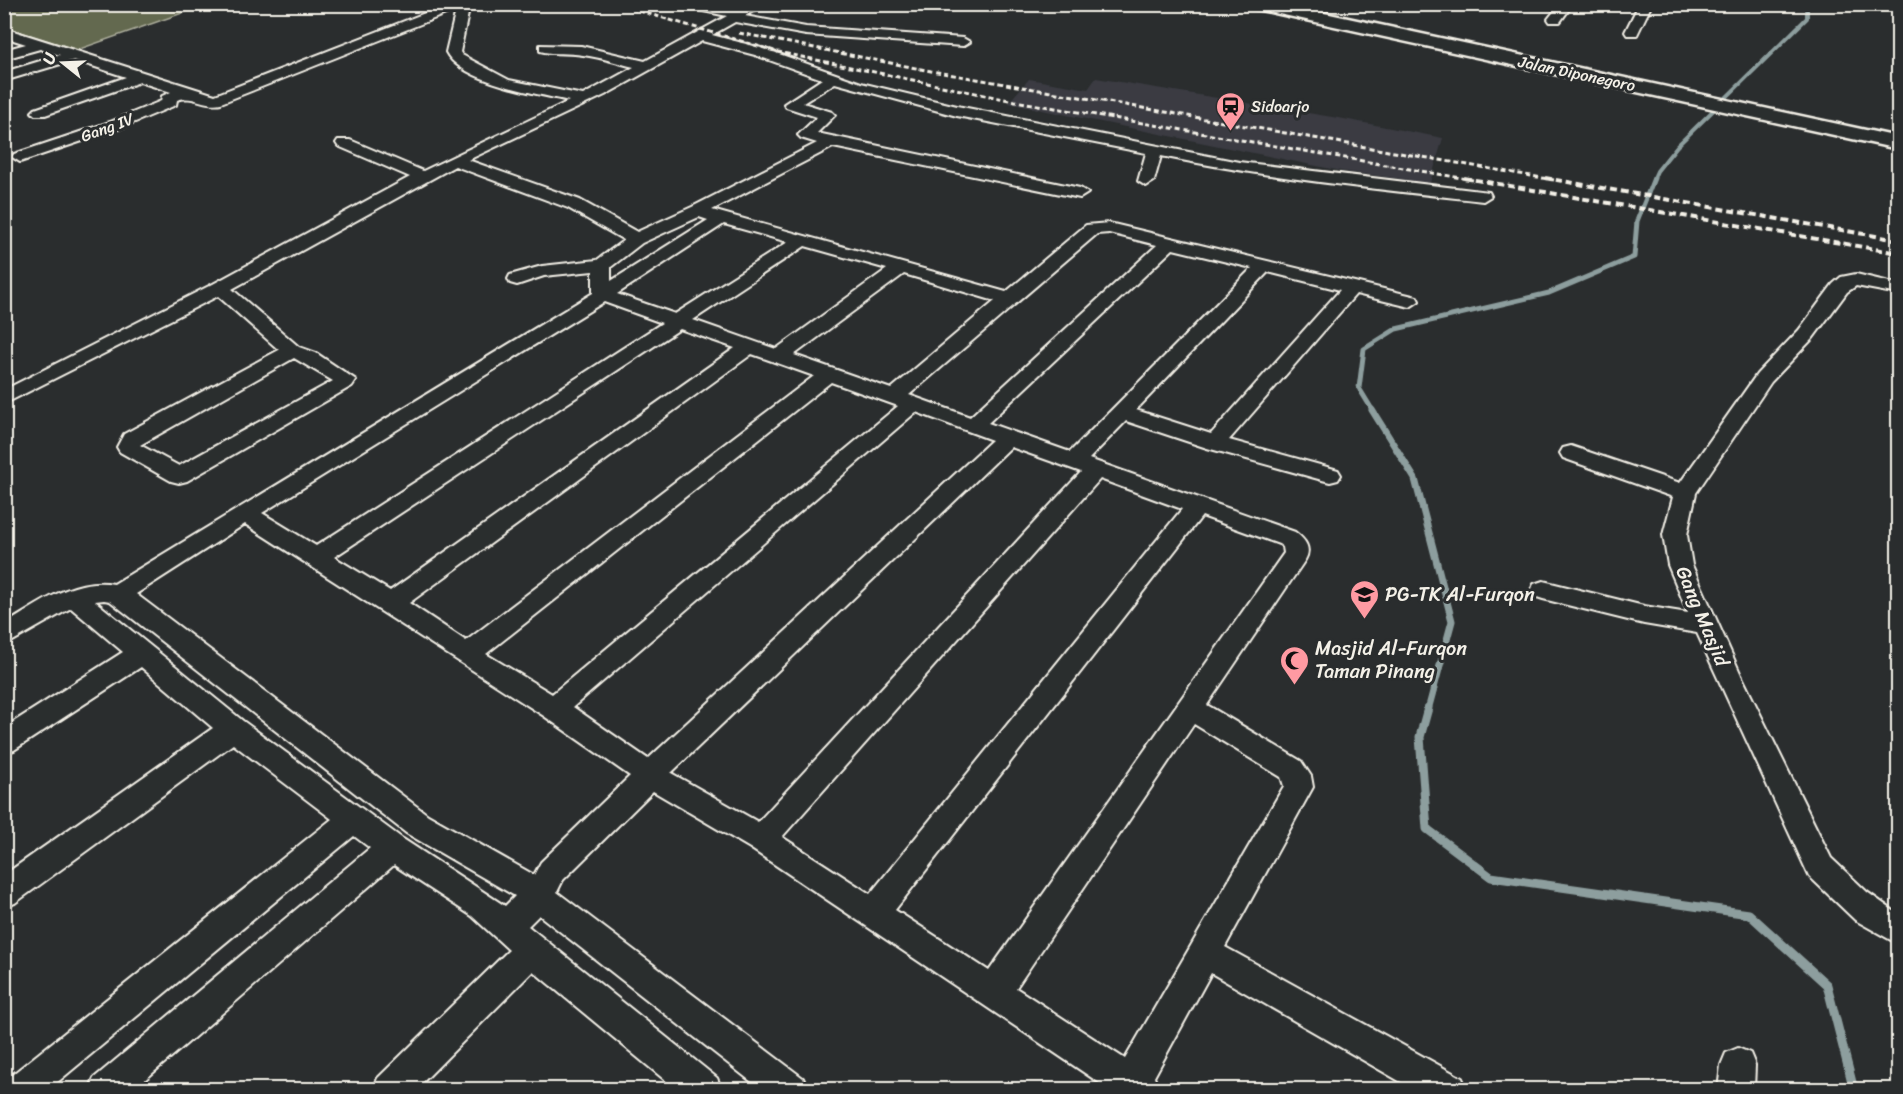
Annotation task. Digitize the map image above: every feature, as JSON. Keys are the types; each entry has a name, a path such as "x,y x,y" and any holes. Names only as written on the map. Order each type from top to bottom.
{"highway":[{"name":"Jalan Diponegoro","path":"1256,4 1899,143"}],"street":[{"path":"462,4 453,52 456,58 505,82 583,99"},
{"path":"184,111 462,4"},
{"path":"4,398 220,288 454,160 606,89 758,4"},
{"path":"1555,19 1567,4"},
{"path":"1632,32 1646,4"},
{"path":"694,5 806,32 963,42"},
{"path":"4,32 213,100"},
{"path":"699,36 760,52 833,78 916,102 1155,151 1318,178 1483,196"},
{"path":"4,55 41,44"},
{"path":"545,48 558,51 581,50 647,66"},
{"path":"4,77 76,55"},
{"path":"40,112 140,77"},
{"path":"833,78 791,104 827,115 806,135 1080,193"},
{"name":"Gang IV","path":"20,157 112,126 171,102 167,99 184,92"},
{"path":"517,279 542,272 602,265 636,239 698,211 831,142"},
{"path":"344,143 424,177"},
{"path":"1146,181 1155,151"},
{"path":"454,160 574,204 636,239"},
{"path":"698,211 902,267 1008,299"},
{"path":"118,594 504,354 604,296 721,219"},
{"path":"554,708 904,400 1008,299 1092,229 1109,228 1410,301"},
{"path":"316,557 803,240"},
{"path":"972,427 1168,244"},
{"path":"602,265 604,296"},
{"path":"760,839 1085,465 1124,413 1264,266"},
{"path":"777,358 902,267"},
{"name":"Gang Masjid","path":"1899,289 1856,280 1848,281 1840,288 1806,334 1764,378 1685,493 1675,535 1677,551 1707,626 1821,867 1843,894 1870,915 1899,930"},
{"path":"1215,443 1353,286"},
{"path":"220,288 292,351 309,357 346,380 345,382 179,476 128,447 132,439 292,351"},
{"path":"604,296 751,346 777,358 904,400 972,427 1287,538 1295,544 1296,554 994,992"},
{"path":"391,603 751,346"},
{"path":"466,655 829,374"},
{"path":"1124,413 1215,443 1330,475"},
{"path":"494,915 535,882 650,775 1006,438"},
{"path":"1571,453 1685,493"},
{"path":"874,914 1196,507"},
{"path":"247,514 391,603 466,655 554,708 650,775 760,839 994,992 1134,1087 1205,953 1299,787 1298,776 1291,769 1190,708"},
{"path":"4,637 74,597 106,589 118,594 417,824 535,882 791,1089"},
{"path":"1543,590 1644,615 1707,626"},
{"path":"74,597 233,729 392,848 494,915 532,950 696,1087"},
{"path":"4,742 142,653"},
{"path":"4,893 233,729"},
{"path":"20,1089 354,819"},
{"path":"106,1089 392,848"},
{"path":"390,1089 532,950"},
{"path":"1205,953 1450,1089"}],"shaded area":[{"path":"1096,78 1344,119 1443,138 1430,183 1341,171 1008,103 1029,79 1088,89"}],"green space":[{"path":"13,5 205,5 77,50 5,27 5,7"}],"waterway":[{"path":"1653,180 1657,171 1677,146 1807,18 1807,4"},
{"path":"1373,411 1359,388 1364,349 1396,329 1549,293 1634,257 1637,221 1654,178"},
{"path":"1372,410 1415,479 1452,621 1428,710"},
{"path":"1428,708 1420,737 1427,829 1491,877 1749,914 1827,985 1854,1090"}],"railway":[{"path":"616,4 778,52 1009,100 1473,180"},
{"path":"739,33 931,71 1554,180"},
{"path":"1464,178 1898,253"},
{"path":"1545,178 1898,240"}],"place":[{"name":"Sidoarjo","path":"1230,132"},
{"name":"PG-TK Al-Furqon","path":"1364,620"},
{"name":"Masjid Al-Furqon Taman Pinang","path":"1294,686"}]}
